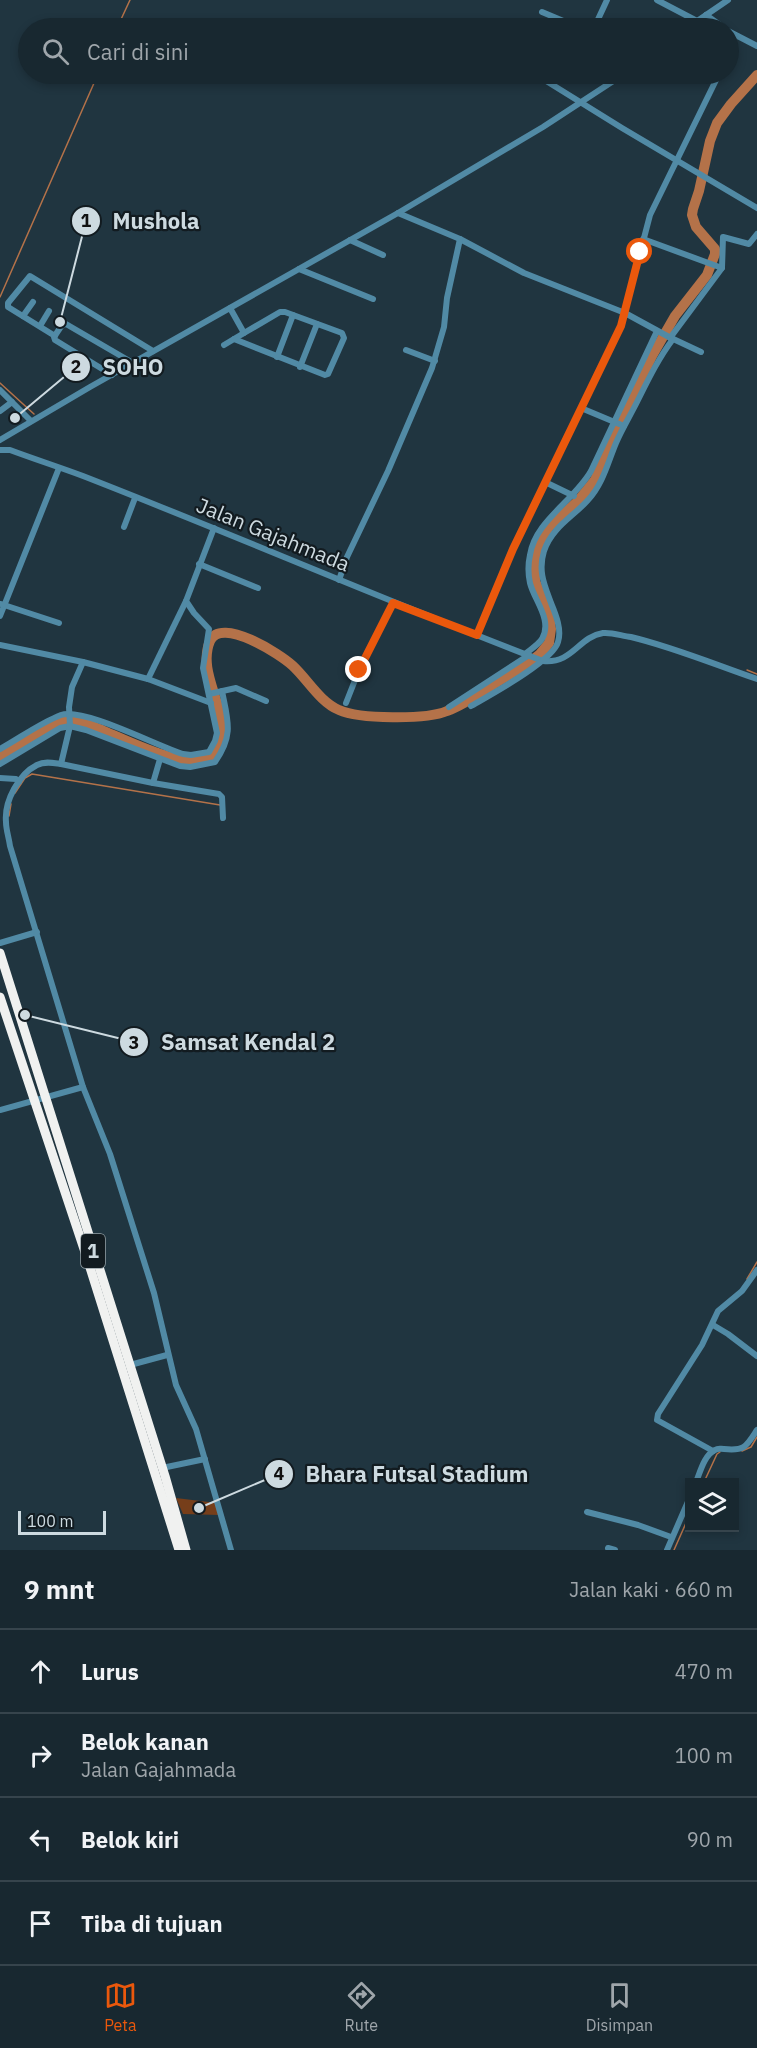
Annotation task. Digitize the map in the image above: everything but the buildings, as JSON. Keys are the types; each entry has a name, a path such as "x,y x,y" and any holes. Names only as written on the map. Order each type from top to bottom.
{"highway":[{"name":"1","path":"0,953 41,1100 186,1550"},
{"name":"1","path":"0,997 41,1100"},
{"name":"1","path":"91,1256 129,1365 162,1474 179,1550"}],"street":[{"path":"599,18 607,0"},
{"path":"657,0 689,18"},
{"path":"709,18 728,0"},
{"path":"542,12 556,18"},
{"path":"739,37 757,46"},
{"path":"551,84 757,208"},
{"path":"0,440 398,213 552,122 608,84"},
{"path":"479,631 513,549 619,332 650,215 714,84"},
{"path":"398,213 460,239 524,273 625,313 701,352"},
{"path":"449,707 528,655 543,638 545,631 543,614 530,582 530,553 536,536 547,520 573,496 591,471 670,338 720,268 723,237 748,244 757,234"},
{"path":"341,576 347,557 388,471 435,361 444,327 447,298 460,239"},
{"path":"643,239 720,268"},
{"path":"350,240 383,255"},
{"path":"299,269 373,299"},
{"path":"112,375 55,340 55,336 8,307 30,276 153,351"},
{"path":"23,316 33,302"},
{"path":"230,308 244,333"},
{"path":"40,326 50,311"},
{"path":"224,345 234,339 244,333 280,312 342,333 344,338 328,374 320,375 234,339"},
{"path":"277,357 293,315"},
{"path":"55,336 62,325 66,324 133,363"},
{"path":"300,367 317,324"},
{"path":"471,706 546,658 558,643 559,629 555,613 540,572 544,551 556,529 588,500 599,485 619,423 659,332"},
{"path":"406,350 435,361"},
{"path":"0,390 32,420"},
{"path":"0,411 12,402"},
{"path":"582,408 619,423"},
{"name":"Jalan Gajahmada","path":"0,450 10,450 135,498 211,535 341,576 393,603 479,631 528,655 546,658"},
{"path":"0,616 2,604 59,468"},
{"path":"545,482 573,496"},
{"path":"124,527 135,498"},
{"path":"148,679 173,623 186,601 211,535"},
{"path":"199,564 258,588"},
{"path":"186,601 210,632 203,662 217,733 209,752"},
{"path":"346,703 359,670 393,603"},
{"path":"2,604 59,623"},
{"path":"546,658 555,662 596,635 605,633 645,640 757,679"},
{"path":"0,645 83,662 148,679 211,703"},
{"path":"61,764 71,720 69,711 72,687 83,662"},
{"path":"210,694 236,688 266,701"},
{"path":"0,749 63,714 86,730 160,759 190,767 215,761 229,734 229,724 220,691"},
{"path":"0,764 71,720 91,718 183,754 209,752"},
{"path":"209,752 215,761"},
{"path":"153,783 160,759"},
{"path":"223,818 222,797 219,794 46,762 38,764 21,779 8,803 6,820 10,846 38,932 83,1087 110,1154 154,1293 167,1355 206,1459 231,1550"},
{"path":"0,778 21,779"},
{"path":"0,801 8,803"},
{"path":"0,943 38,932"},
{"path":"0,1110 83,1087"},
{"path":"713,1451 657,1420 658,1414 713,1325 721,1307 742,1291 757,1270"},
{"path":"713,1325 757,1356"},
{"path":"129,1365 167,1355"},
{"path":"698,1478 708,1456 713,1451 740,1450 746,1446 757,1430"},
{"path":"162,1474 206,1459"},
{"path":"667,1550 685,1508"},
{"path":"586,1512 638,1525 671,1537"}],"shaded area":[{"path":"176,1498 217,1503 219,1515 183,1514"}],"waterway":[{"path":"122,18 130,0"},
{"path":"0,757 50,726 65,721 90,725 159,754 175,758 203,760 214,756 220,739 221,726 208,671 207,651 210,641 216,634 238,635 264,646 293,666 332,706 349,713 376,717 424,716 447,711 471,699 540,654 549,643 551,629 549,615 535,581 535,560 539,544 549,527 578,501 595,480 610,442 652,356 675,316 707,275 715,249 696,227 692,215 693,209 710,141 717,123 757,75"},
{"path":"0,297 94,84"},
{"path":"0,383 34,414"},
{"path":"747,670 757,674"},
{"path":"15,793 25,778 32,774 220,805"},
{"path":"9,816 11,804"},
{"path":"747,1279 757,1262"},
{"path":"742,1451 751,1447 757,1437"},
{"path":"706,1478 720,1452"},
{"path":"674,1550 685,1525"}],"place":[{"name":"Mushola","path":"60,322"},
{"name":"SOHO","path":"15,418"},
{"name":"Samsat Kendal 2","path":"25,1015"},
{"name":"Bhara Futsal Stadium","path":"199,1508"}],"route":[{"path":"359,670 393,603 477,635 513,549 621,326 640,252"}]}
